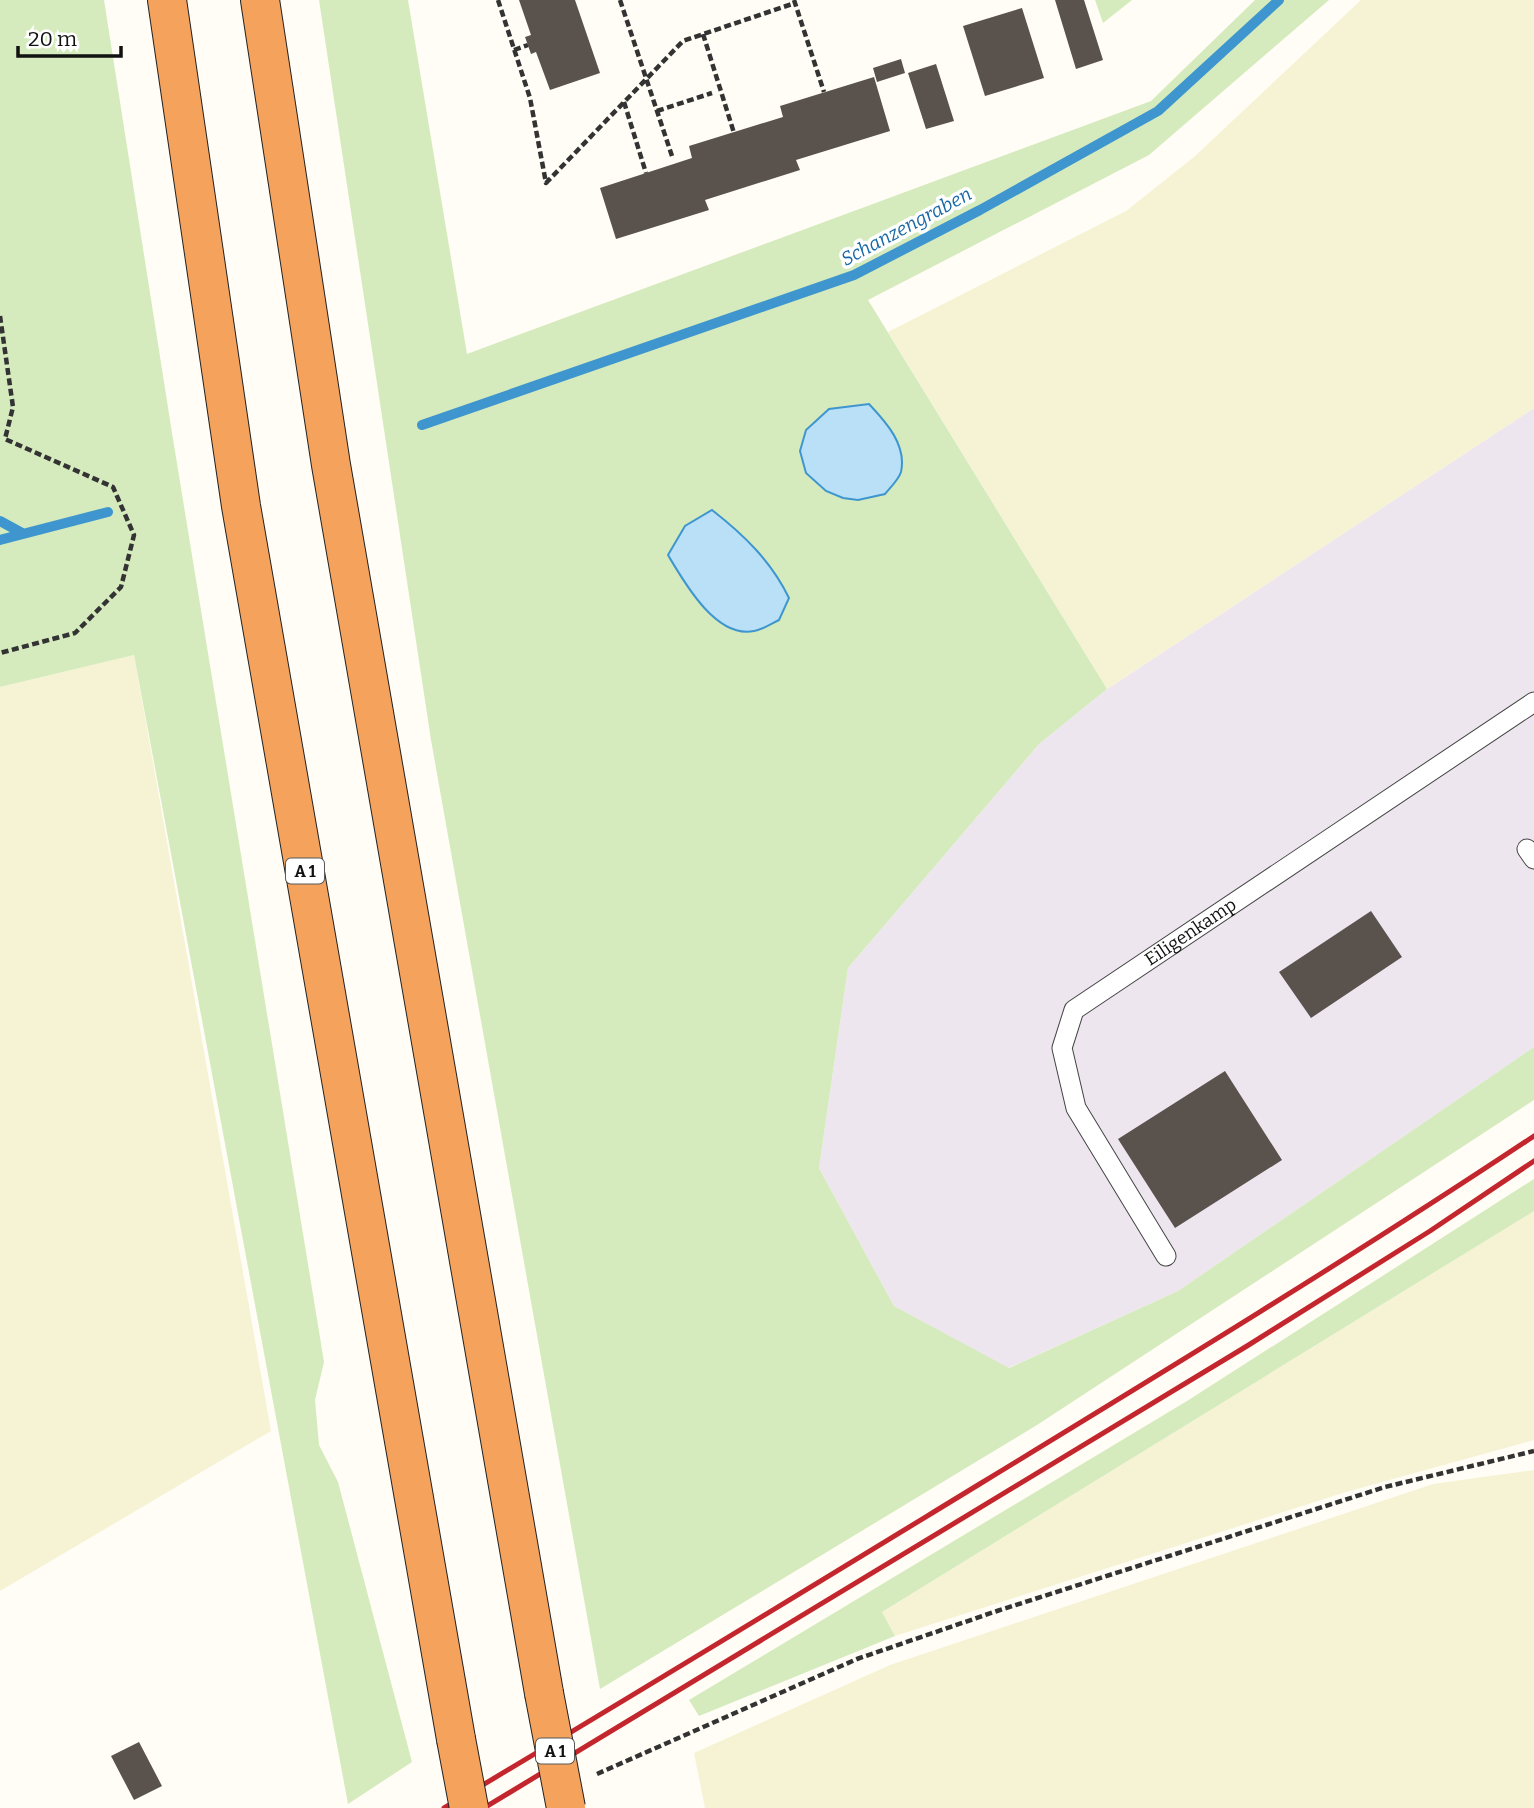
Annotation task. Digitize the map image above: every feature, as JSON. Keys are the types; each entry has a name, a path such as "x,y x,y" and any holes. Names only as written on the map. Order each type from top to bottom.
{"highway":[{"name":"A 1","path":"167,0 241,506 470,1808"},
{"name":"A 1","path":"260,0 331,465 566,1808"}],"lane":[{"name":"Eiligenkamp","path":"1166,1256 1076,1108 1062,1048 1074,1010 1534,702"}],"path":[{"path":"498,0 530,98 546,183 684,41 794,2 824,92"},
{"path":"620,0 672,156"},
{"path":"703,34 734,133"},
{"path":"514,50 528,45"},
{"path":"657,111 712,93"},
{"path":"624,102 646,173"},
{"path":"0,316 13,407 5,439 113,487 134,535 121,587 75,633 0,653"},
{"path":"594,1775 857,1659 1385,1487 1534,1451"}],"shaded area":[{"path":"1361,0 1534,0 1534,408 1107,689 888,332 1126,211 1194,157"},
{"path":"1534,408 1534,1047 1178,1291 1008,1368 894,1306 819,1168 848,968 1039,744 1107,689"},
{"path":"134,655 271,1431 0,1591 0,687"},
{"path":"1534,1211 1534,1440 1346,1492 895,1636 882,1612"},
{"path":"1534,1470 1534,1808 705,1808 694,1753 890,1665 1433,1484"}],"green space":[{"path":"0,0 104,0 324,1362 315,1400 319,1445 338,1482 412,1762 348,1804 134,655 0,687"},
{"path":"319,0 408,0 467,354 1151,101 1255,0 1329,0 1149,155 868,300 1107,689 1039,744 848,968 819,1168 894,1306 1009,1368 1178,1291 1534,1047 1534,1100 1037,1425 600,1689 431,740"},
{"path":"1095,0 1132,0 1103,23"},
{"path":"1534,1179 1534,1211 882,1612 895,1636 699,1716 689,1700 1187,1401"}],"water":[{"path":"869,404 888,426 898,443 901,472 885,494 858,500 843,498 826,491 806,473 800,451 806,430 829,409"},
{"path":"712,510 756,550 782,585 789,598 779,620 754,631 740,631 727,626 714,618 692,593 668,555 685,526"}],"building":[{"path":"519,0 575,0 600,73 550,90 536,52 531,54 525,37 531,35"},
{"path":"1055,0 1084,0 1103,60 1076,69"},
{"path":"1022,8 1044,78 985,96 963,26"},
{"path":"901,59 905,73 877,82 873,68"},
{"path":"936,64 954,121 926,129 908,73"},
{"path":"874,77 890,131 796,160 800,170 705,200 709,210 616,239 600,188 692,158 689,146 783,117 780,106"},
{"path":"1371,911 1402,957 1311,1018 1279,972"},
{"path":"1225,1071 1282,1160 1175,1228 1118,1139"},
{"path":"139,1742 162,1786 134,1800 111,1756"}],"waterway":[{"name":"Schanzengraben","path":"422,425 854,275 980,210 1158,111 1279,0"},
{"name":"Schanzengraben","path":"0,540 108,512"},
{"path":"0,521 22,533"}],"railway":[{"path":"444,1808 1188,1356 1397,1226 1534,1136"},
{"path":"484,1808 1247,1346 1430,1231 1534,1161"}]}
